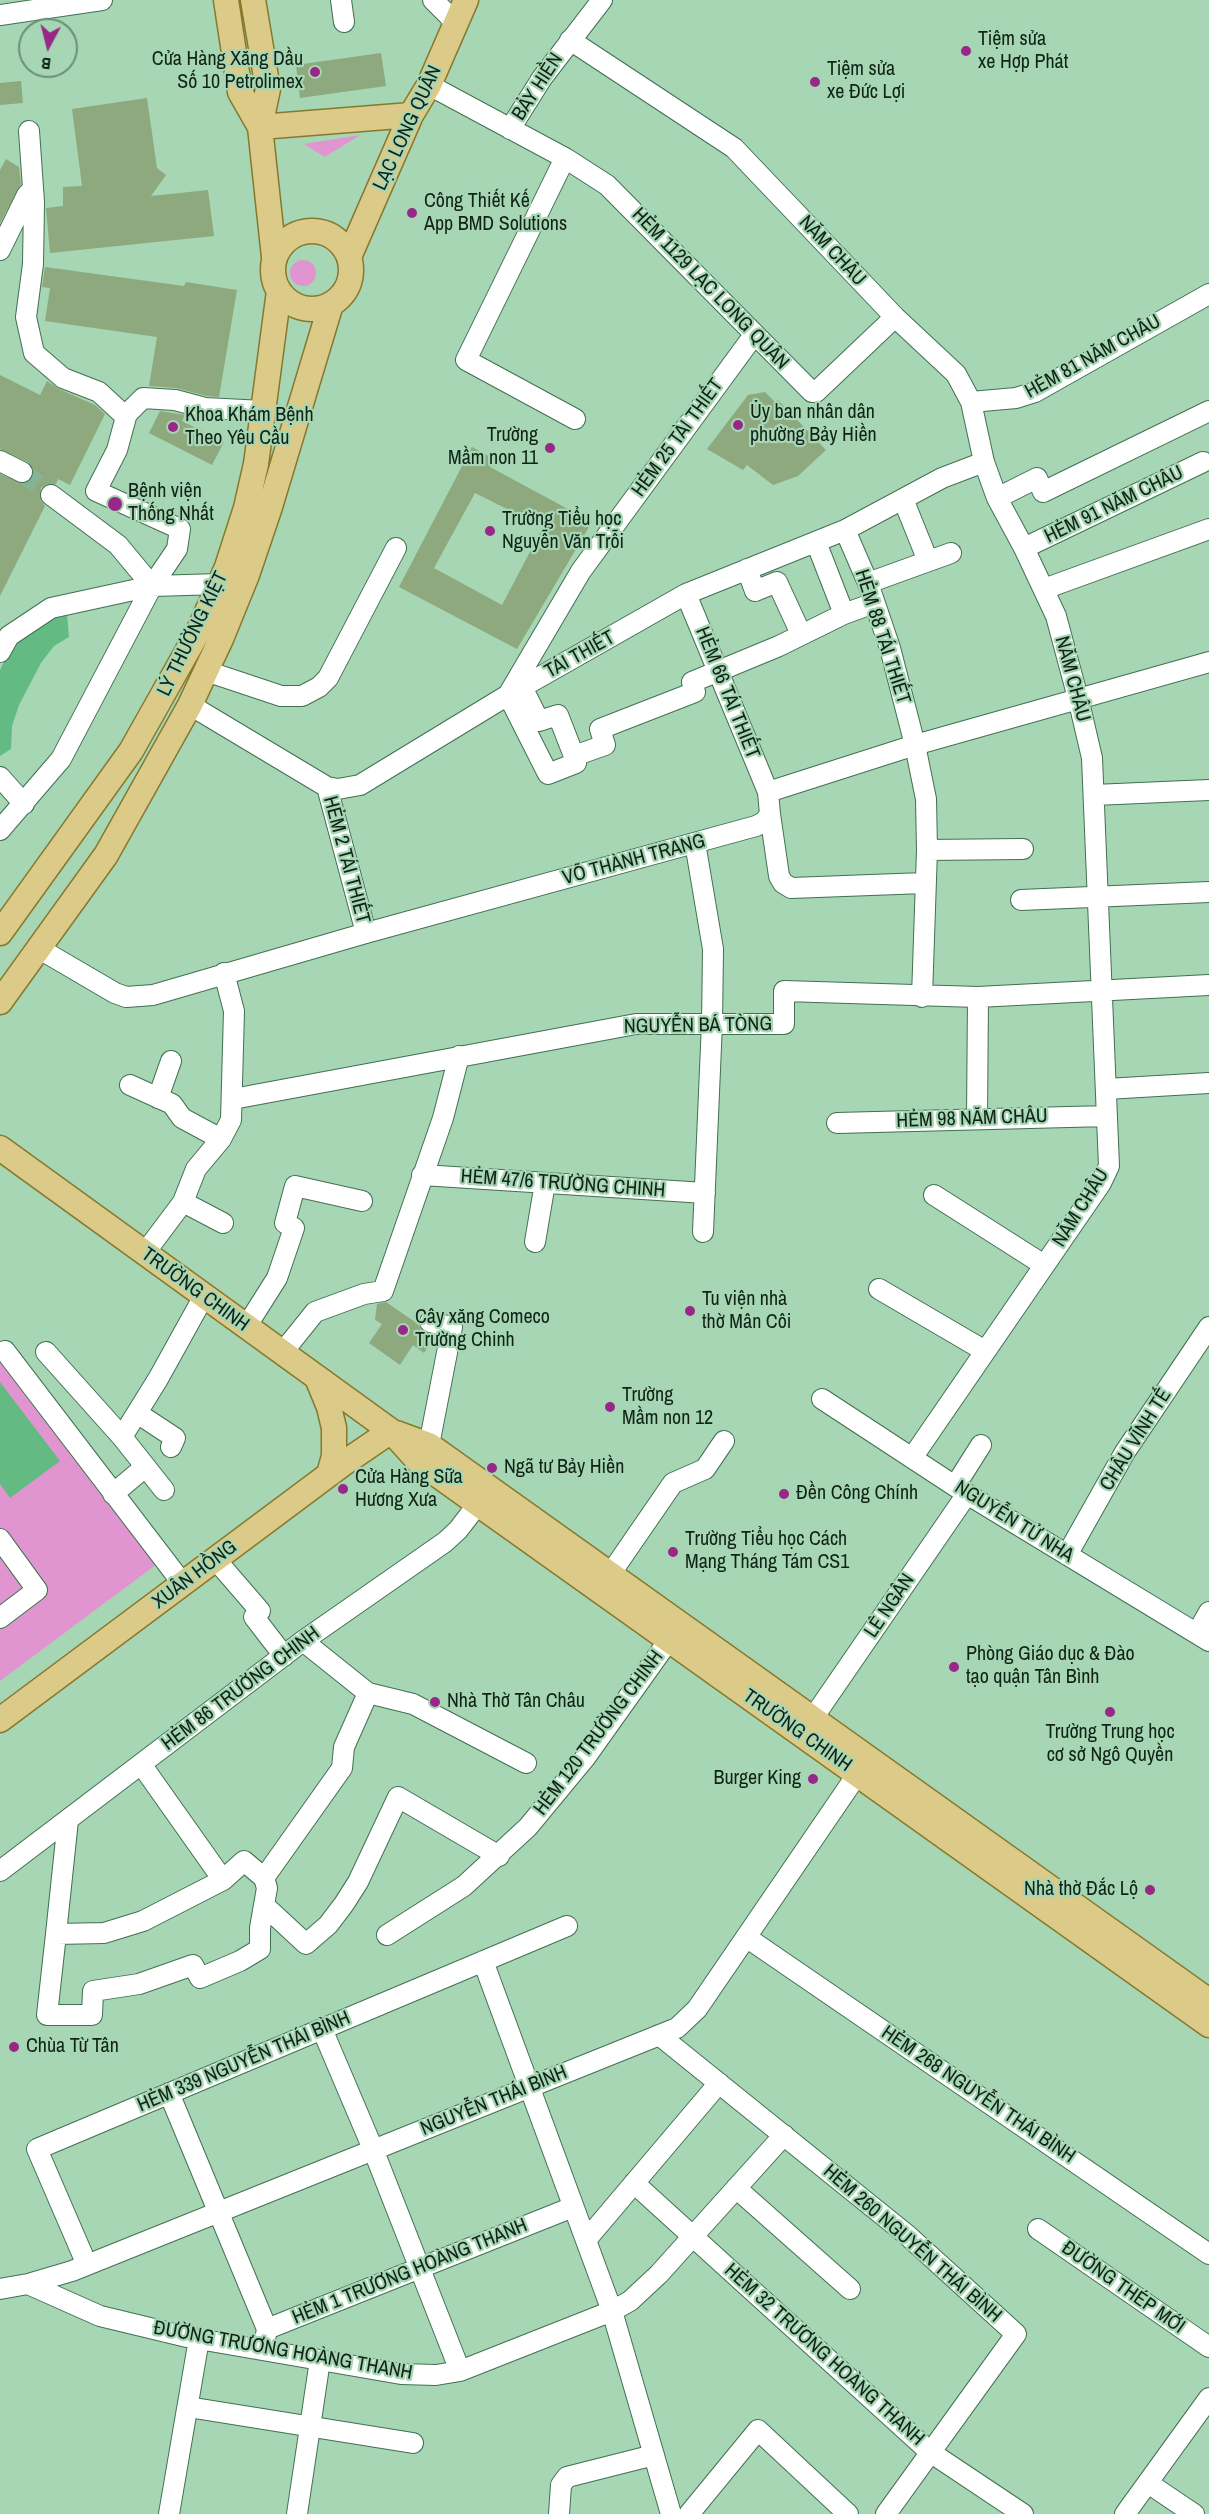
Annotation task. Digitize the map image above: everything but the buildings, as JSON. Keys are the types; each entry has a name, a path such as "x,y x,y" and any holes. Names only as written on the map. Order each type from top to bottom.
{"main road":[{"path":"226,0 240,92 260,127"},
{"path":"253,0 268,89 260,127 274,257 274,280 286,300 308,309 331,304 348,286 352,272 349,257 340,242 328,234 312,230 292,235 281,245 274,257"},
{"name":"LẠC LONG QUÂN","path":"349,257 411,115 429,85 466,0"},
{"path":"260,127 411,115"},
{"name":"LÝ THƯỜNG KIỆT","path":"0,933 131,751 167,691 220,584 246,508 256,464 279,291"},
{"name":"LÝ THƯỜNG KIỆT","path":"2,1001 106,855 190,705 243,586 269,510 331,304"},
{"path":"0,1137 29,1170"},
{"name":"TRƯỜNG CHINH","path":"0,1148 391,1431 418,1461 478,1504 604,1582 813,1718 863,1766 1209,2025"},
{"path":"0,1160 29,1170"},
{"path":"317,1378 329,1407 334,1428 333,1456 329,1474"},
{"name":"TRƯỜNG CHINH","path":"391,1431 429,1445 604,1582 669,1640 863,1766 1209,2001"},
{"name":"XUÂN HỒNG","path":"0,1720 329,1474 391,1431"}],"street":[{"path":"0,15 102,0"},
{"path":"341,0 344,22"},
{"path":"433,0 456,23"},
{"name":"BẢY HIỀN","path":"429,85 510,129 570,40 602,0"},
{"name":"NĂM CHÂU","path":"570,40 734,148 895,317 956,374 971,402 984,462 997,498 1056,616 1078,698 1092,758 1109,1166 1106,1175 912,1458"},
{"name":"HẺM 1129 LẠC LONG QUÂN","path":"510,129 565,158 620,195 808,390 816,392 895,317"},
{"path":"29,131 33,189 33,264 26,316 34,353 63,378 99,392 125,416"},
{"path":"565,158 466,360 575,419"},
{"path":"0,250 22,204 33,189"},
{"name":"HẺM 81 NĂM CHÂU","path":"971,402 1016,398 1035,392 1209,294"},
{"name":"HẺM 25 TÀI THIẾT","path":"515,691 581,571 754,335"},
{"path":"0,830 61,759 152,586 177,549 180,529 96,491 117,450 125,416 143,398 175,400 206,408 263,411"},
{"path":"997,498 1037,478 1042,492 1209,411"},
{"path":"0,461 22,472"},
{"name":"TÁI THIẾT","path":"327,787 338,789 360,786 515,691 686,594 845,530 942,477 984,462"},
{"name":"HẺM 91 NĂM CHÂU","path":"1024,548 1203,462"},
{"path":"51,495 118,545 152,586"},
{"path":"903,499 928,561"},
{"path":"1044,589 1209,529"},
{"name":"HẺM 88 TÁI THIẾT","path":"845,530 868,584 890,648 915,745 926,799 927,850 924,883 922,997"},
{"path":"816,542 844,614"},
{"path":"206,671 281,696 302,696 319,687 328,678 396,548"},
{"path":"868,584 951,553"},
{"path":"747,569 755,591 777,582 801,634"},
{"path":"0,652 9,636 51,608 152,586 220,584"},
{"name":"HẺM 66 TÁI THIẾT","path":"686,594 768,792"},
{"path":"574,756 605,745 600,729 695,692 692,682 720,672 844,614 874,603"},
{"path":"924,883 791,888 783,883 779,876 768,792 915,745 1209,662"},
{"path":"515,691 539,721 558,715 576,763 548,774 515,691"},
{"path":"190,705 327,787"},
{"path":"0,777 24,804"},
{"name":"HẺM 2 TÁI THIẾT","path":"327,787 366,933"},
{"path":"1094,795 1209,790"},
{"name":"VÕ THÀNH TRANG","path":"38,948 115,993 126,997 153,995 366,933 756,826 764,822 770,814"},
{"path":"695,843 713,950 703,1232"},
{"path":"927,850 1023,849"},
{"path":"1021,900 1209,892"},
{"path":"144,1254 183,1202 196,1169 221,1139 231,1120 234,1011 224,973"},
{"name":"NGUYỄN BÁ TÒNG","path":"232,1099 636,1024 784,1024 784,991 978,997 1209,985"},
{"path":"977,1119 978,997"},
{"path":"282,1353 315,1312 364,1294 382,1291 443,1118 459,1056"},
{"path":"158,1098 171,1061"},
{"path":"1106,1089 1209,1083"},
{"path":"130,1085 172,1104 182,1118 221,1139"},
{"name":"HẺM 98 NĂM CHÂU","path":"837,1123 1107,1116"},
{"name":"HẺM 47/6 TRƯỜNG CHINH","path":"422,1175 705,1193"},
{"path":"535,1242 545,1183"},
{"path":"246,1327 277,1278 294,1228 285,1223 295,1186 362,1201"},
{"path":"934,1195 1044,1265"},
{"path":"183,1202 223,1223"},
{"path":"879,1289 985,1351"},
{"path":"122,1437 204,1296"},
{"path":"429,1445 452,1327 430,1322"},
{"name":"CHÂU VĨNH TẾ","path":"1067,1556 1125,1452 1209,1327"},
{"path":"5,1351 183,1584"},
{"path":"46,1352 122,1437 164,1490"},
{"name":"NGUYỄN TỬ NHA","path":"822,1399 961,1490 1203,1637"},
{"path":"137,1413 175,1438 171,1447"},
{"path":"604,1582 673,1483 705,1469 724,1442"},
{"name":"LÊ NGÂN","path":"813,1718 961,1490 981,1445"},
{"path":"113,1494 146,1467"},
{"name":"HẺM 86 TRƯỜNG CHINH","path":"0,1871 303,1641 445,1542 458,1530 478,1504"},
{"path":"0,1539 37,1590 0,1618"},
{"path":"216,1560 260,1611 254,1617 284,1656"},
{"path":"1203,1637 1209,1612"},
{"name":"HẺM 120 TRƯỜNG CHINH","path":"387,1935 464,1886 528,1827 571,1776 669,1640"},
{"path":"303,1641 368,1693 413,1704 526,1763"},
{"path":"264,1878 342,1768 344,1747 368,1693"},
{"path":"141,1764 223,1880"},
{"name":"NGUYỄN THÁI BÌNH","path":"0,2289 28,2284 87,2265 676,2028 692,2016 863,1766"},
{"path":"265,1906 306,1944 328,1925 353,1889 398,1797 499,1856"},
{"path":"56,1934 104,1933 126,1928 160,1914 223,1880 244,1861 264,1878 267,1888 260,1928 260,1949 240,1961 200,1978 193,1965 140,1984 93,1992 92,2015 47,2015 68,1820"},
{"name":"HẺM 339 NGUYỄN THÁI BÌNH","path":"87,2265 38,2149 567,1926"},
{"name":"HẺM 268 NGUYỄN THÁI BÌNH","path":"746,1937 1209,2254"},
{"path":"483,1962 612,2311 671,2514"},
{"path":"322,2029 373,2149 460,2371"},
{"name":"HẺM 260 NGUYỄN THÁI BÌNH","path":"659,2035 906,2234 1016,2334 886,2514"},
{"path":"586,2240 719,2083"},
{"path":"169,2093 267,2329"},
{"name":"ĐƯỜNG TRƯƠNG HOÀNG THANH","path":"28,2284 100,2316 199,2340 418,2376 460,2371 612,2311 630,2301 645,2289 784,2135"},
{"name":"HẺM 32 TRƯƠNG HOÀNG THANH","path":"634,2183 930,2452 1023,2514"},
{"path":"736,2188 850,2289"},
{"name":"HẺM 1 TRƯƠNG HOÀNG THANH","path":"263,2350 267,2329 573,2207"},
{"name":"ĐƯỜNG THÉP MỚI","path":"1038,2229 1209,2347"},
{"path":"169,2514 199,2340"},
{"path":"297,2514 320,2360"},
{"path":"1125,2514 1209,2398"},
{"path":"188,2407 413,2443"},
{"path":"689,2514 758,2430 848,2514"},
{"path":"559,2514 561,2486 567,2477 654,2456"},
{"path":"1148,2483 1194,2514"}],"shaded area":[{"path":"360,135 325,157 304,144"},
{"path":"303,260 312,264 316,273 312,282 303,286 294,282 290,273 294,264"},
{"path":"67,614 69,637 54,646 41,663 19,705 12,726 11,749 0,756 0,670 10,649 19,638 38,624"},
{"path":"0,1349 161,1561 0,1681"},
{"path":"0,1382 60,1461 10,1498 0,1484"}],"tunnel":[{"path":"22,472 51,495"}],"place":[{"name":"Tiệm sửa xe Hợp Phát","path":"966,51"},
{"name":"Cửa Hàng Xăng Dầu Số 10 Petrolimex","path":"315,72"},
{"name":"Tiệm sửa xe Đức Lợi","path":"815,82"},
{"name":"Công Thiết Kế App BMD Solutions","path":"412,213"},
{"name":"Ủy ban nhân dân phường Bảy Hiền","path":"738,425"},
{"name":"Khoa Khám Bệnh Theo Yêu Cầu","path":"173,427"},
{"name":"Trường Mầm non 11","path":"550,448"},
{"name":"Bệnh viện Thống Nhất","path":"115,504"},
{"name":"Trường Tiểu học Nguyễn Văn Trỗi","path":"490,531"},
{"name":"Tu viện nhà thờ Mân Côi","path":"690,1311"},
{"name":"Cây xăng Comeco Trường Chinh","path":"403,1330"},
{"name":"Trường Mầm non 12","path":"610,1407"},
{"name":"Ngã tư Bảy Hiền","path":"492,1468"},
{"name":"Cửa Hàng Sữa Hương Xưa","path":"343,1489"},
{"name":"Đền Công Chính","path":"784,1494"},
{"name":"Trường Tiểu học Cách Mạng Tháng Tám CS1","path":"673,1552"},
{"name":"Phòng Giáo dục & Đào tạo quận Tân Bình","path":"954,1667"},
{"name":"Nhà Thờ Tân Châu","path":"435,1702"},
{"name":"Trường Trung học cơ sở Ngô Quyền","path":"1110,1712"},
{"name":"Burger King","path":"813,1779"},
{"name":"Nhà thờ Đắc Lộ","path":"1150,1890"},
{"name":"Chùa Từ Tân","path":"14,2047"}]}
